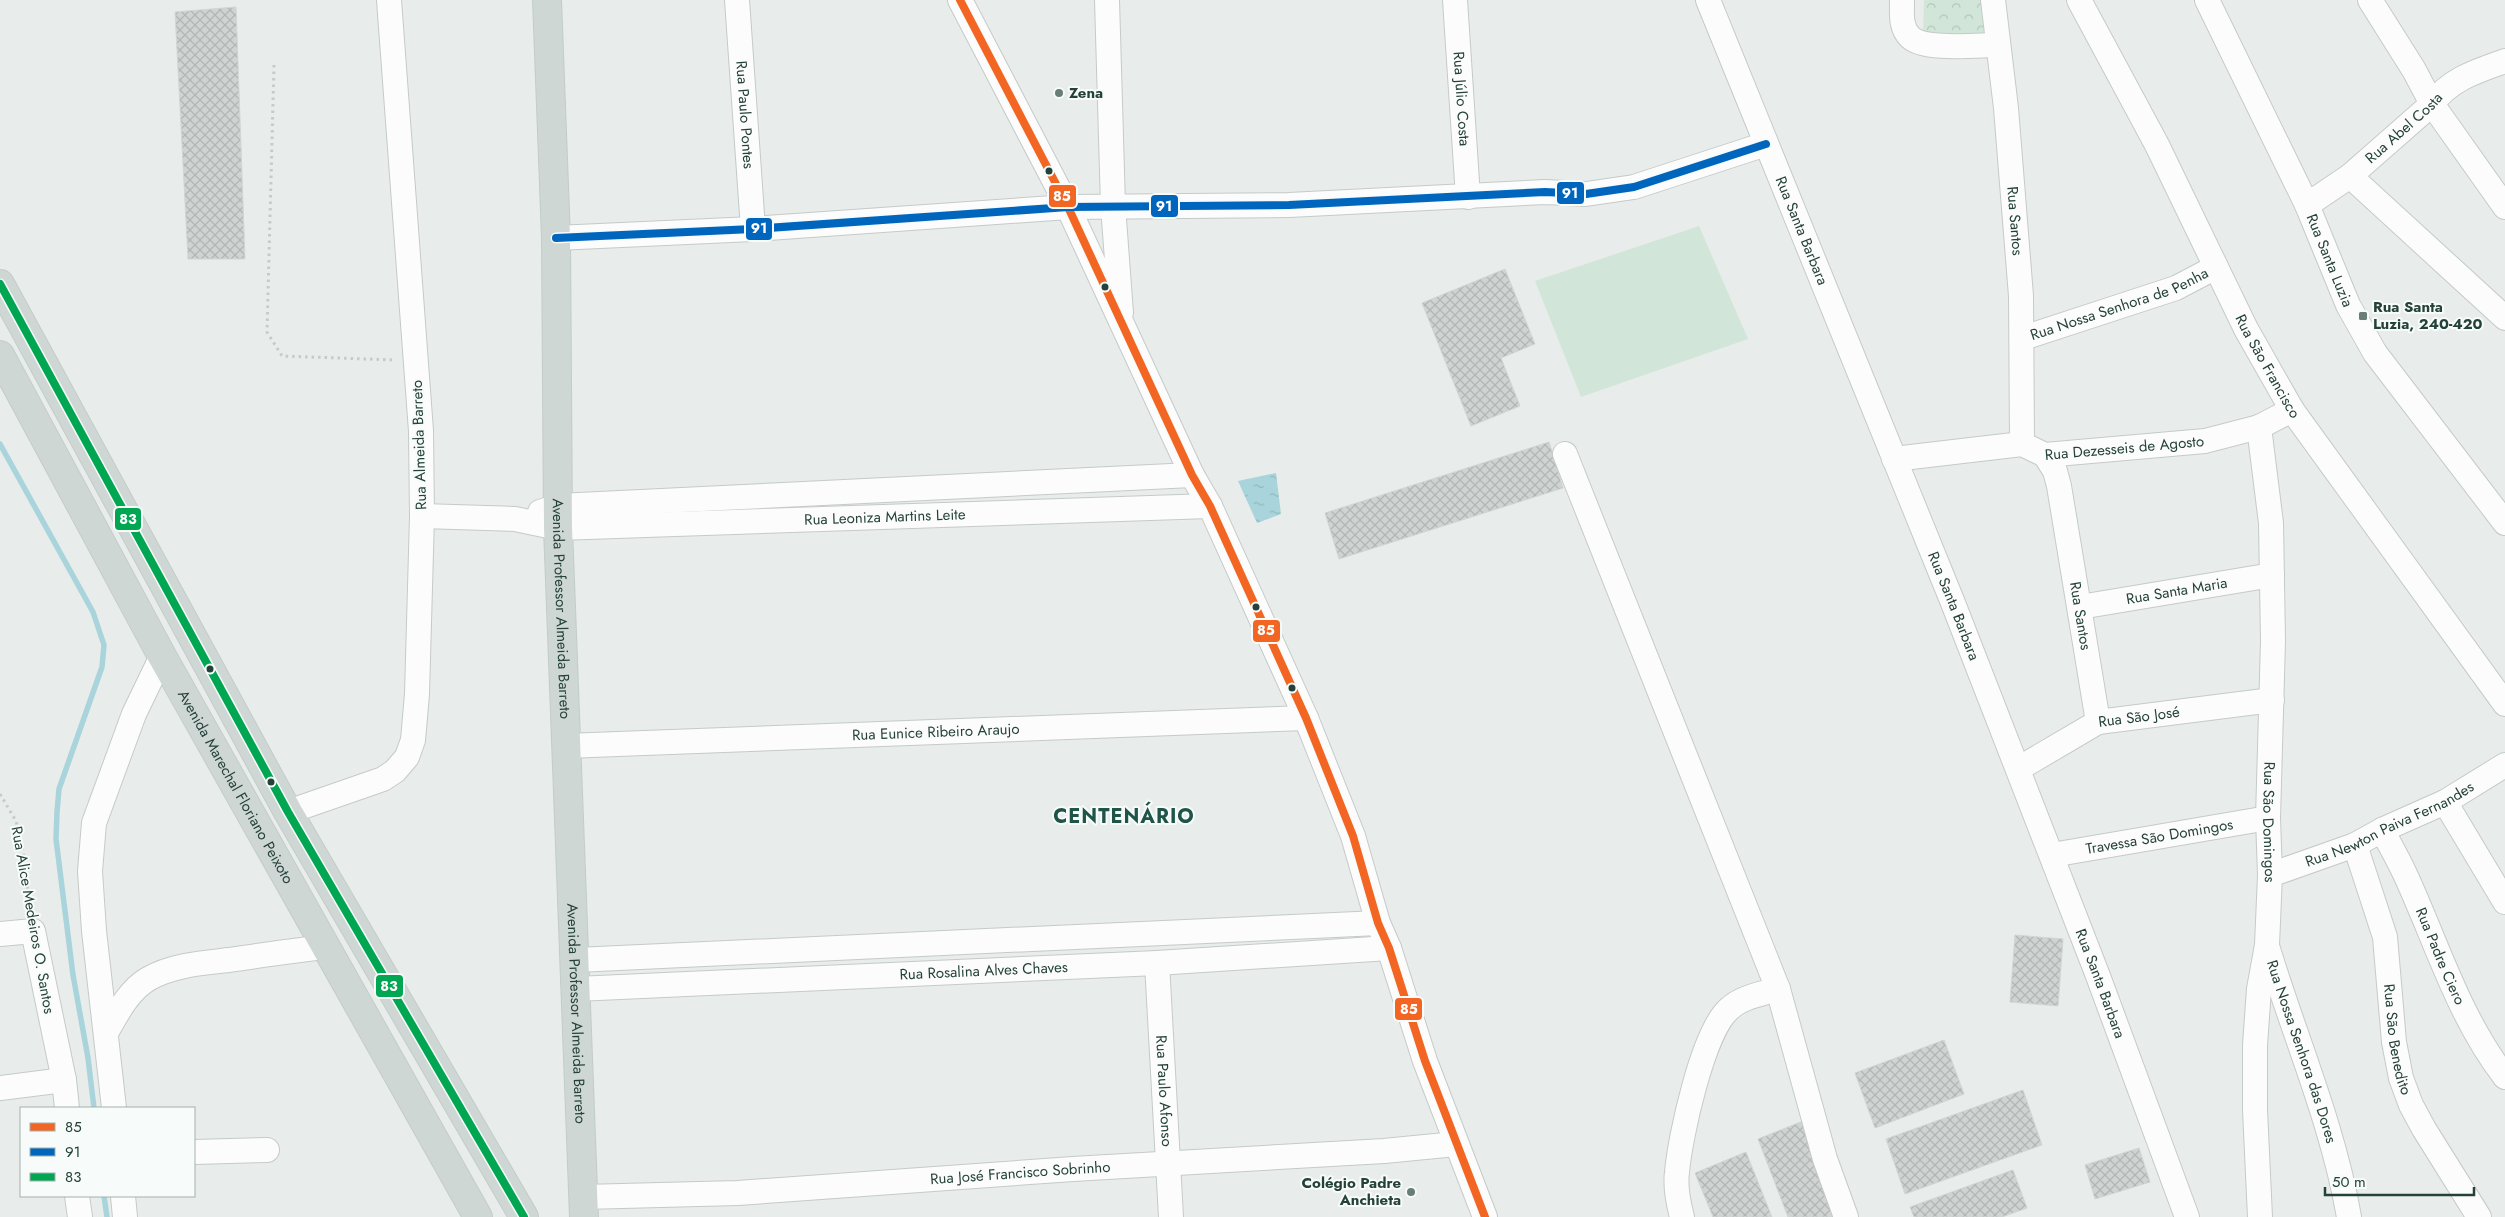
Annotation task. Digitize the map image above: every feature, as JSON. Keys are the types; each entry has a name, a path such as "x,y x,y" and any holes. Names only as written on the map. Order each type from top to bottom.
{"main road":[{"name":"Avenida Professor Almeida Barreto","path":"548,0 556,238 558,517 565,746 576,960 584,1207"},
{"path":"0,284 288,812 524,1217"},
{"name":"Avenida Marechal Floriano Peixoto","path":"0,355 162,656 324,947 478,1217"}],"street":[{"name":"Rua Almeida Barreto","path":"288,812 382,779 395,771 407,757 413,740 417,694 422,516 421,430 389,0"},
{"name":"Rua Paulo Pontes","path":"737,0 753,229"},
{"path":"960,0 1068,207 1122,327 1161,404 1192,475 1210,506 1306,718 1353,836 1378,923 1389,948 1425,1061 1485,1217"},
{"path":"1107,0 1113,206 1122,327"},
{"name":"Rua Júlio Costa","path":"1455,0 1468,196"},
{"name":"Rua Santa Barbara","path":"1708,0 2052,855 2187,1217"},
{"path":"1902,0 1903,25 1910,37 1917,42 1944,46 1998,45"},
{"name":"Rua Santos","path":"1993,0 2017,226 2023,338 2022,444"},
{"name":"Rua São Francisco","path":"2079,0 2157,145 2267,368 2292,410 2505,704"},
{"name":"Rua Santa Luzia","path":"2207,0 2307,205 2348,305 2375,353 2505,523"},
{"path":"2370,0 2414,70 2432,104 2505,207"},
{"name":"Rua Abel Costa","path":"2307,205 2350,176 2432,104 2442,90 2462,77 2505,61"},
{"path":"556,238 753,229 1068,207 1290,205 1545,192 1586,194 1634,187 1766,144"},
{"path":"2350,176 2505,318"},
{"name":"Rua Nossa Senhora de Penha","path":"2023,338 2176,288 2216,267"},
{"name":"Rua Dezesseis de Agosto","path":"2022,444 2045,454 2205,441 2258,427 2292,410"},
{"name":"Rua São Domingos","path":"2258,427 2271,523 2272,575 2272,700 2268,818 2270,875 2267,945 2259,990 2255,1045 2255,1110 2260,1217"},
{"path":"1894,459 2022,444"},
{"path":"1565,454 1778,989 1825,1159 1846,1217"},
{"name":"Rua Santos","path":"2045,454 2055,472 2059,486 2071,568 2080,607 2098,722"},
{"name":"Rua Leoniza Martins Leite","path":"558,517 1192,475"},
{"name":"Rua Leoniza Martins Leite","path":"558,517 1210,506"},
{"path":"422,516 515,519 558,517"},
{"name":"Rua Santa Maria","path":"2080,607 2272,575"},
{"path":"114,1107 94,931 90,871 94,823 134,714 162,656"},
{"name":"Rua São José","path":"2018,769 2098,722 2272,700"},
{"name":"Rua Eunice Ribeiro Araujo","path":"565,746 1306,718"},
{"name":"Rua Newton Paiva Fernandes","path":"2270,875 2355,846 2382,830 2446,802 2505,765"},
{"path":"2446,802 2505,902"},
{"name":"Travessa São Domingos","path":"2052,855 2268,818"},
{"name":"Rua Padre Ciero","path":"2382,830 2405,874 2466,1015 2492,1060 2505,1077"},
{"name":"Rua São Benedito","path":"2355,846 2384,937 2394,1042 2401,1078 2411,1105 2424,1129 2479,1217"},
{"name":"Rua Rosalina Alves Chaves","path":"576,960 1378,923"},
{"path":"0,934 32,931"},
{"name":"Rua Alice Medeiros O. Santos","path":"32,931 64,1080 67,1107"},
{"name":"Rua Nossa Senhora das Dores","path":"2267,945 2284,1001 2328,1124 2343,1182 2349,1217"},
{"path":"106,1033 120,1008 130,995 146,980 165,971 197,964 324,947"},
{"name":"Rua Rosalina Alves Chaves","path":"576,989 1157,963 1389,948"},
{"name":"Rua Paulo Afonso","path":"1157,963 1171,1217"},
{"path":"1682,1217 1676,1192 1677,1171 1698,1073 1713,1032 1728,1009 1748,998 1778,989"},
{"path":"0,1088 64,1080"},
{"name":"Rua José Francisco Sobrinho","path":"584,1207 738,1192 1384,1151 1456,1144"},
{"path":"195,1152 267,1150"},
{"path":"77,1197 80,1217"},
{"path":"123,1197 125,1217"}],"path":[{"path":"274,65 267,332 282,356 416,361"},
{"name":"Rua Alice Medeiros O. Santos","path":"0,794 16,821 21,844 32,931"}],"green space":[{"path":"1924,0 2001,0 1999,43 1923,42"},
{"path":"1699,226 1748,339 1581,397 1535,281"}],"water":[{"path":"1276,473 1281,514 1257,523 1238,481"}],"building":[{"path":"236,7 245,259 188,259 175,12"},
{"path":"1505,269 1535,344 1501,358 1520,406 1471,426 1422,303"},
{"path":"1549,442 1563,488 1339,559 1325,513"},
{"path":"2015,935 2063,939 2058,1006 2010,1002"},
{"path":"1944,1040 1964,1094 1875,1128 1855,1073"},
{"path":"2023,1090 2042,1145 1905,1194 1886,1139"},
{"path":"1803,1121 1840,1217 1788,1217 1758,1139"},
{"path":"2139,1148 2150,1182 2095,1199 2085,1165"},
{"path":"1746,1152 1772,1217 1713,1217 1695,1173"},
{"path":"2013,1170 2027,1208 2002,1217 1914,1217 1910,1207"}],"waterway":[{"path":"0,444 93,612 104,645 102,667 59,789 56,839 73,975 88,1058 94,1107"},
{"path":"104,1197 107,1217"}],"transit line":[{"name":"85","path":"960,0 1068,207 1192,475 1210,506 1306,718 1353,836 1378,923 1389,948 1425,1061 1485,1217"},
{"name":"91","path":"556,238 753,229 1068,207 1289,205 1545,192 1586,194 1634,187 1766,144"},
{"name":"83","path":"0,284 288,812 524,1217"}],"place":[{"name":"Zena","path":"1059,93"},
{"name":"Rua Santa Luzia, 240-420","path":"2363,316"},
{"name":"Colégio Padre Anchieta","path":"1411,1192"}],"district":[{"name":"CENTENÁRIO","path":"1124,816"}]}
